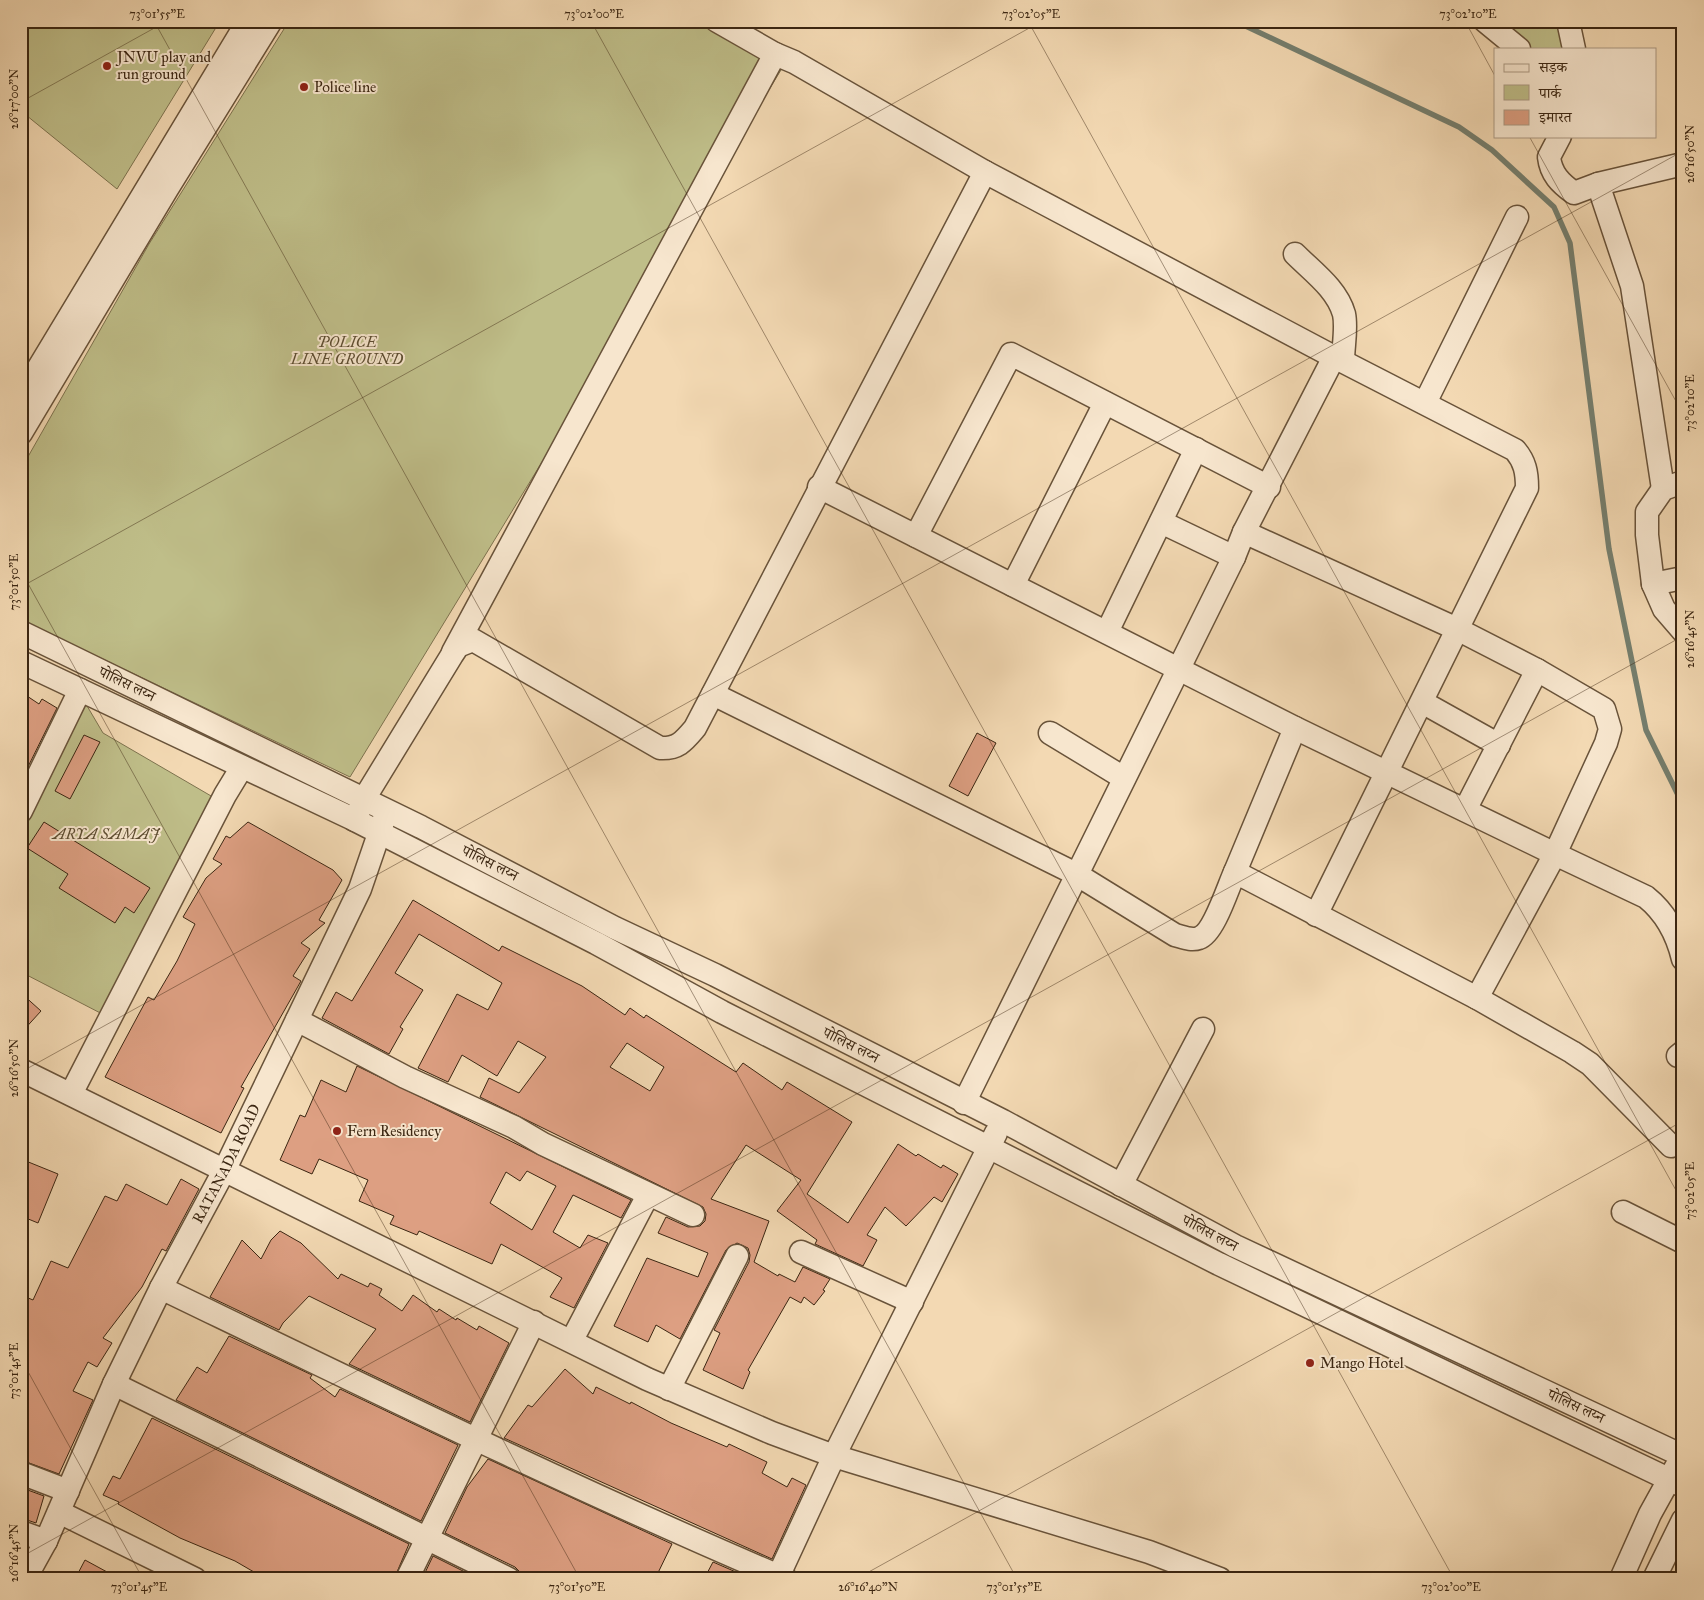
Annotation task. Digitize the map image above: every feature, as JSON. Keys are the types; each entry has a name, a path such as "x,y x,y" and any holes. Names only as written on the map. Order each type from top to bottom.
{"street":[{"path":"21,397 248,21"},
{"path":"21,433 167,189 271,21"},
{"path":"717,21 775,54 803,67 985,172 1514,450 1522,459 1527,470 1527,488 1316,915"},
{"path":"1485,21 1518,48"},
{"path":"1568,21 1574,48"},
{"path":"452,655 775,54"},
{"path":"1559,138 1549,157 1554,175 1562,185 1574,193 1598,184 1683,164"},
{"path":"355,820 364,799 452,655 458,646 473,640 660,748 672,749 683,743 695,728 713,694 985,172"},
{"path":"1598,184 1632,286 1673,486 1648,512 1647,535 1653,584 1664,609 1683,631"},
{"path":"1426,403 1517,217"},
{"path":"964,1103 1234,558 1244,532 1338,359 1344,316 1338,301 1333,291 1295,254"},
{"path":"916,536 1011,354 1269,487"},
{"path":"1013,585 1105,403"},
{"path":"1107,632 1196,450"},
{"path":"820,487 1295,728 1646,897 1656,905 1669,922 1679,942 1683,959"},
{"path":"1161,522 1234,558"},
{"path":"1244,532 1457,629 1537,670 1604,709 1610,729 1606,743 1555,854 1477,998"},
{"path":"1653,584 1683,578"},
{"name":"पोलिस लय्न","path":"21,632 387,810 964,1103 1003,1121 1235,1246 1683,1456"},
{"path":"21,662 379,832 596,943 722,1012 1219,1264 1676,1483"},
{"path":"1466,810 1537,670"},
{"path":"21,811 80,690"},
{"path":"713,694 1076,874 1175,935 1188,939 1200,938 1209,930 1295,728"},
{"path":"1422,702 1499,744"},
{"path":"1050,733 1124,778"},
{"path":"71,1094 225,795 242,767"},
{"name":"RATANADA ROAD","path":"25,1579 46,1541 114,1384 161,1288 226,1170 360,889 387,810"},
{"path":"1235,872 1477,998 1590,1064 1671,1146"},
{"path":"297,1020 405,1077 514,1127 542,1144 693,1216"},
{"path":"1121,1185 1203,1029"},
{"path":"21,1070 669,1389 772,1433 834,1456 1149,1552 1220,1579"},
{"path":"161,1288 475,1439 688,1538 780,1578 834,1456 1003,1121"},
{"path":"572,1340 648,1196"},
{"path":"1623,1212 1683,1242"},
{"path":"801,1252 912,1302"},
{"path":"669,1389 737,1256"},
{"path":"407,1579 534,1322"},
{"path":"114,1384 509,1579"},
{"path":"1621,1579 1676,1483 1683,1456"},
{"path":"21,1473 68,1491"},
{"path":"59,1512 195,1579"},
{"path":"1654,1579 1683,1520"},
{"path":"21,1532 46,1541"}],"green space":[{"name":"JNVU play and run ground","path":"21,21 220,21 117,189 21,111"},
{"name":"POLICE LINE GROUND","path":"289,21 702,21 784,65 350,777 21,620 21,469 149,244"},
{"path":"1497,21 1559,21 1566,48 1530,48"},
{"name":"ARYA SAMAJ","path":"80,694 103,733 218,800 110,1018 21,972 21,813"}],"building":[{"path":"21,692 39,704 42,699 57,708 21,781"},
{"path":"977,733 996,743 968,796 949,786"},
{"path":"84,735 100,742 70,799 55,791"},
{"path":"44,822 150,888 134,913 125,907 115,923 59,888 68,874 27,848"},
{"path":"248,822 333,870 342,880 319,920 325,923 301,943 310,949 293,976 301,981 241,1087 244,1088 221,1133 105,1077 148,997 154,1000 177,961 195,924 183,917 206,878 222,864 213,859 226,836 230,838"},
{"path":"413,900 499,951 502,946 582,986 625,1015 630,1008 644,1018 646,1015 736,1072 743,1063 782,1090 787,1082 852,1122 807,1194 848,1223 898,1144 916,1156 918,1154 941,1168 943,1165 958,1174 942,1202 934,1197 906,1226 885,1207 867,1235 877,1240 863,1266 815,1244 817,1240 777,1211 801,1180 746,1145 711,1199 769,1221 754,1262 778,1276 779,1274 795,1282 803,1267 830,1279 823,1290 825,1291 814,1305 804,1297 801,1303 790,1297 748,1370 750,1372 743,1389 703,1370 720,1333 714,1330 749,1262 748,1248 737,1243 726,1250 680,1339 656,1325 648,1342 614,1326 647,1258 698,1277 708,1253 658,1233 666,1217 688,1227 700,1226 705,1221 706,1214 703,1207 480,1097 489,1078 519,1093 546,1057 518,1041 497,1076 462,1055 448,1082 418,1068 457,994 488,1010 502,983 419,934 395,973 423,990 400,1027 403,1029 389,1054 322,1018 336,992 352,1001","holes":["627,1043 664,1067 650,1091 610,1067"]},
{"path":"21,993 41,1011 21,1033"},
{"path":"357,1066 631,1200 621,1218 573,1195 553,1232 580,1248 588,1235 608,1243 574,1308 550,1297 562,1278 501,1244 492,1264 419,1231 417,1235 390,1224 394,1216 359,1201 368,1180 319,1159 312,1174 280,1160 300,1115 305,1117 321,1080 346,1092","holes":["527,1171 556,1186 532,1230 490,1203 506,1172 520,1181"]},
{"path":"21,1159 58,1174 38,1223 21,1216"},
{"path":"181,1179 199,1189 166,1251 162,1249 142,1287 103,1338 112,1343 97,1367 88,1362 73,1391 93,1400 59,1474 21,1460 21,1295 33,1300 51,1261 68,1268 105,1196 117,1201 126,1184 167,1205"},
{"path":"280,1231 301,1243 338,1279 341,1274 368,1287 370,1283 382,1289 379,1295 402,1311 413,1295 437,1312 439,1309 477,1330 479,1326 509,1343 470,1422 349,1364 376,1329 309,1296 283,1323 279,1330 210,1297 242,1240 261,1259 271,1240"},
{"path":"229,1336 312,1375 310,1378 335,1397 340,1389 458,1445 421,1521 176,1400 197,1367 207,1373"},
{"path":"565,1369 593,1394 596,1387 630,1404 631,1402 671,1423 727,1447 729,1444 767,1462 762,1473 787,1487 792,1478 806,1485 772,1559 504,1438 528,1405 532,1407"},
{"path":"152,1418 409,1544 394,1579 266,1579 235,1561 180,1538 118,1504 119,1502 103,1495 113,1476 120,1479"},
{"path":"488,1459 672,1544 655,1579 522,1579 520,1572 515,1567 445,1533 467,1487"},
{"path":"25,1489 44,1496 36,1523 21,1518 21,1501"},
{"path":"433,1556 479,1579 422,1579"},
{"path":"85,1560 120,1579 75,1579"},
{"path":"713,1562 752,1579 704,1579"}],"waterway":[{"path":"1235,21 1459,127 1492,150 1554,207 1570,243 1609,549 1646,730 1683,805"}],"place":[{"name":"JNVU play and run ground","path":"107,66"},
{"name":"Police line","path":"304,87"},
{"name":"Fern Residency","path":"337,1131"},
{"name":"Mango Hotel","path":"1310,1363"}]}
